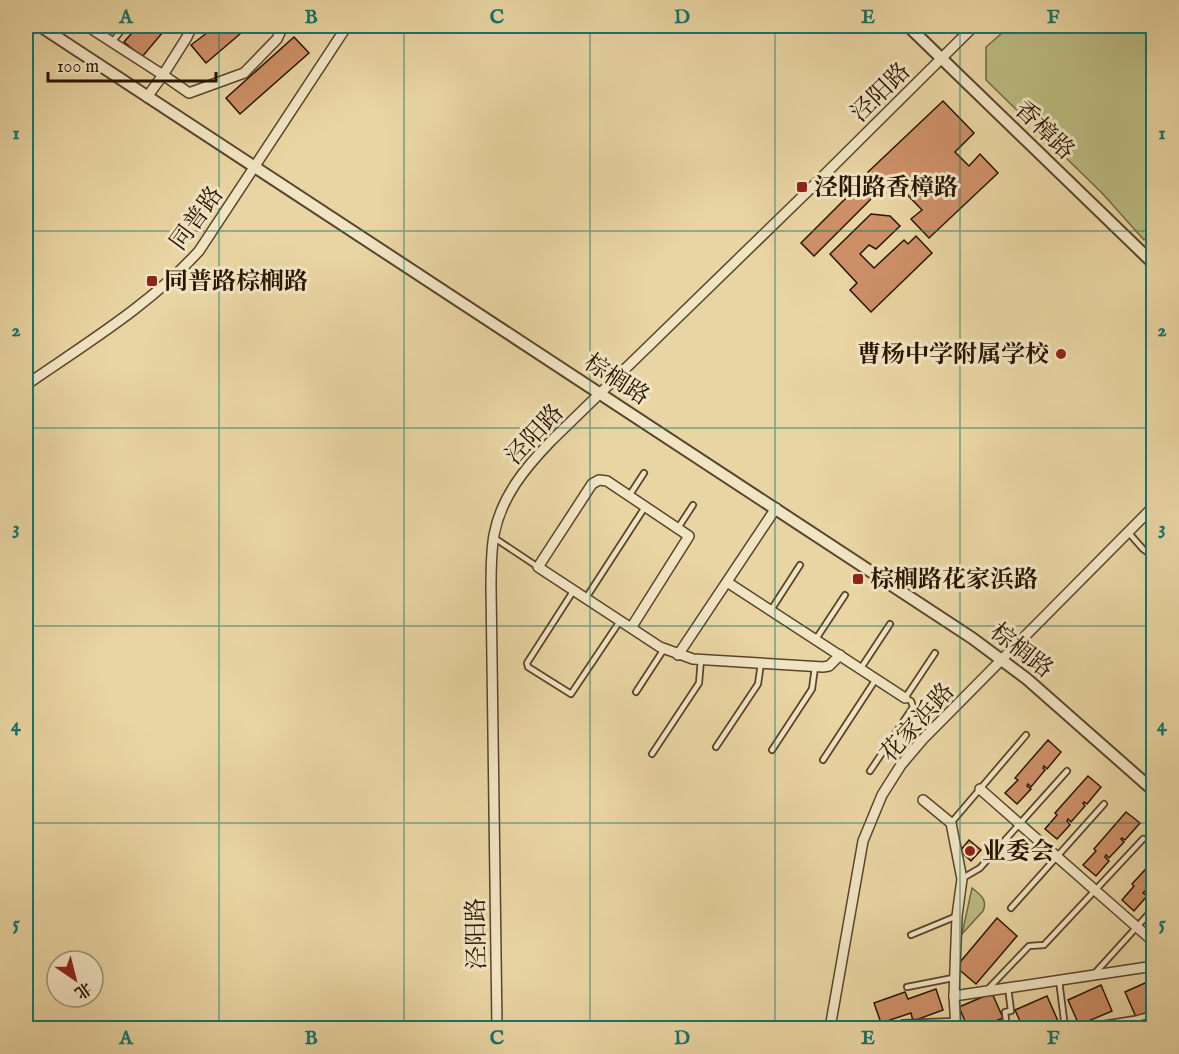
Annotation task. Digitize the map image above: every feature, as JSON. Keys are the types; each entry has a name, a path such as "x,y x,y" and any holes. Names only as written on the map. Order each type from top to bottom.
{"street":[{"name":"棕榈路","path":"40,26 776,508 1002,659 1154,791"},
{"path":"87,26 189,93 244,73 277,39 284,26"},
{"path":"147,97 192,26"},
{"name":"同普路","path":"26,385 118,321 179,273 199,251 347,26"},
{"name":"香樟路","path":"908,26 1154,264"},
{"name":"泾阳路","path":"497,1029 490,587 494,537 505,502 531,462 974,26"},
{"path":"631,628 688,540 687,533 607,482 599,480 592,484 538,567 620,621 631,628 664,649 678,655 701,659 815,667 829,666 840,655"},
{"name":"花家浜路","path":"830,1029 859,853 874,811 891,779 911,752 1154,506"},
{"path":"678,655 776,508"},
{"path":"727,582 905,698"},
{"path":"980,789 1154,942"},
{"path":"923,800 951,823 962,879 953,978 955,1025"},
{"path":"954,996 1154,966"}],"lane":[{"path":"112,42 125,26"},
{"path":"629,496 644,472"},
{"path":"678,528 693,505"},
{"path":"586,598 646,507"},
{"path":"1128,532 1143,549 1154,557"},
{"path":"494,537 538,567"},
{"path":"771,610 800,565"},
{"path":"574,590 526,665 560,688 568,693 573,692 620,621"},
{"path":"816,639 845,595"},
{"path":"861,668 890,624"},
{"path":"636,692 664,649"},
{"path":"870,771 913,707 911,701 905,698 935,653"},
{"path":"652,754 699,683 701,659"},
{"path":"716,747 758,684 761,663"},
{"path":"772,750 812,689 815,667"},
{"path":"823,760 876,679"},
{"path":"951,823 1026,735"},
{"path":"962,879 980,868 1067,771"},
{"path":"1011,908 1104,804"},
{"path":"987,990 1029,946 1044,945 1143,839"},
{"path":"1093,975 1154,908"},
{"path":"911,934 957,916"},
{"path":"907,987 953,978"},
{"path":"1059,980 1065,1029"},
{"path":"1007,1029 1005,1012 1011,1011 1008,987"},
{"path":"1078,1029 1154,1014"},
{"path":"903,1023 955,1025"}],"green space":[{"path":"1010,26 1143,26 1153,37 1154,230 1144,240 1102,193 986,80 986,47"},
{"path":"972,888 985,904 983,911 962,934"}],"building":[{"path":"138,26 168,26 142,57 124,42"},
{"path":"216,26 245,26 247,28 206,63 191,45"},
{"path":"294,37 309,53 240,114 226,98"},
{"path":"943,101 974,133 955,152 969,166 980,154 998,173 929,238 911,219 922,210 889,176 885,180 876,181 868,172"},
{"path":"861,183 874,196 814,256 801,243"},
{"path":"871,214 890,216 900,226 876,249 869,245 860,254 874,268 904,240 908,244 916,236 932,253 871,312 850,290 857,283 830,254"},
{"path":"1048,740 1061,752 1047,769 1044,766 1045,770 1031,787 1028,784 1027,786 1031,789 1017,804 1005,793 1018,780 1015,778"},
{"path":"1088,776 1101,787 1087,804 1083,803 1085,806 1071,822 1068,819 1070,825 1057,839 1045,829 1057,815 1055,813"},
{"path":"1126,812 1140,823 1125,840 1121,839 1124,842 1109,858 1106,855 1109,861 1096,876 1083,865"},
{"name":"业委会","path":"969,840 981,850 971,861 960,851"},
{"path":"1154,860 1154,887 1148,893 1145,891 1143,893 1147,896 1134,911 1122,900 1134,886 1132,884"},
{"path":"997,918 1017,936 976,984 956,967"},
{"path":"1154,979 1154,1009 1136,1017 1125,992"},
{"path":"1101,985 1112,1011 1079,1025 1068,1000"},
{"path":"936,989 943,1010 913,1021 911,1013 881,1023 874,1003 905,992 908,999"},
{"path":"992,993 1003,1018 979,1028 968,1028 959,1007"},
{"path":"1047,996 1058,1021 1041,1028 1023,1028 1015,1010"}],"place":[{"name":"泾阳路香樟路","path":"802,187"},
{"name":"同普路棕榈路","path":"152,281"},
{"name":"曹杨中学附属学校","path":"1061,354"},
{"name":"棕榈路花家浜路","path":"858,579"},
{"name":"业委会","path":"970,851"}]}
